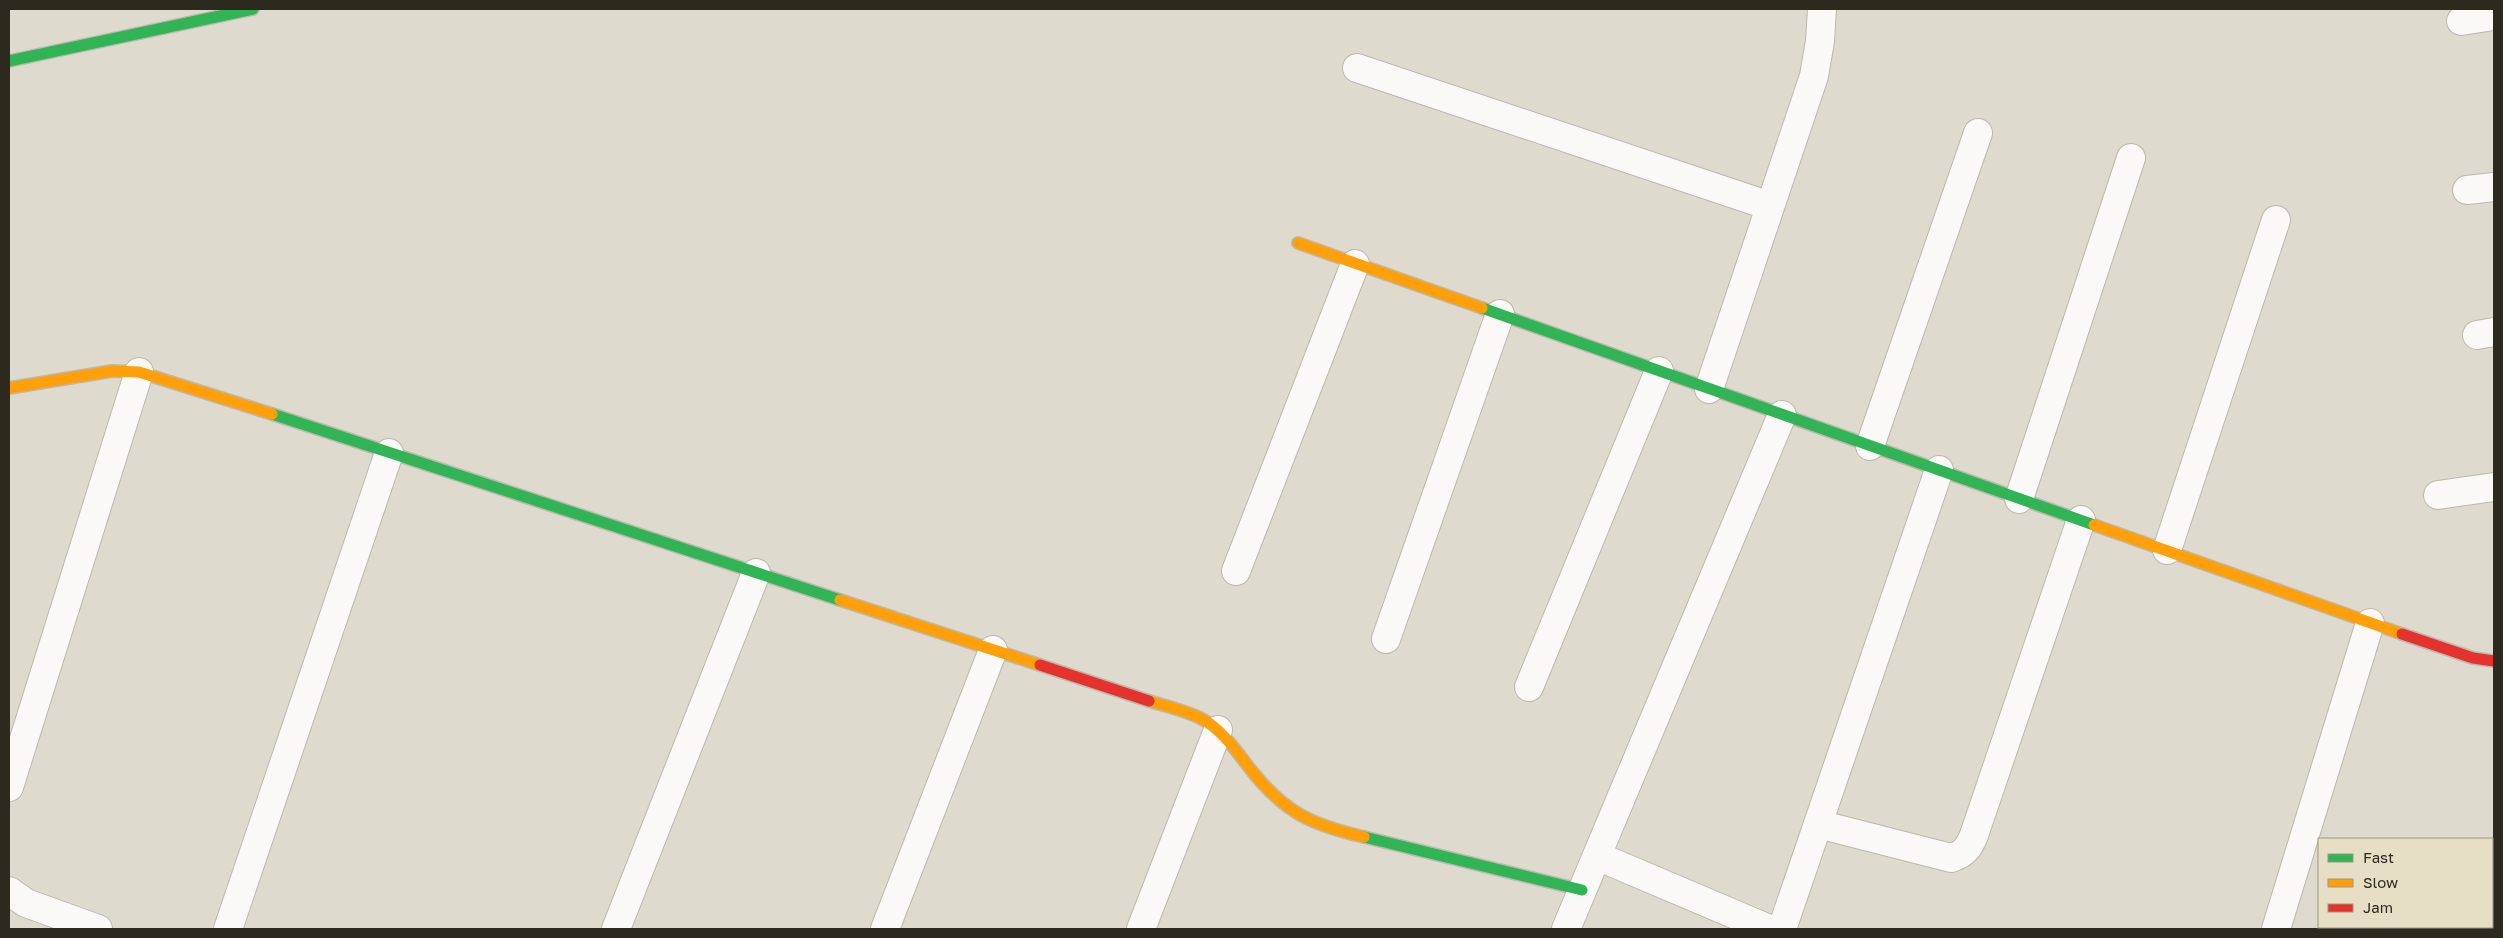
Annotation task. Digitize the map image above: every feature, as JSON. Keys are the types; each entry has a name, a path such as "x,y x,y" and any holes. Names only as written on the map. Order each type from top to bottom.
{"street":[{"path":"9,62 253,9"},
{"path":"1709,389 1814,76 1820,41 1822,9"},
{"path":"2462,21 2494,16"},
{"path":"1357,68 1770,206"},
{"path":"1870,446 1978,133"},
{"path":"2019,498 2131,158"},
{"path":"2467,190 2494,187"},
{"path":"2167,550 2276,220"},
{"path":"1298,243 2370,623 2473,658 2494,661"},
{"path":"1236,570 1355,264"},
{"path":"1386,639 1500,314"},
{"path":"9,388 112,371 139,372 1201,718 1218,730 1268,790 1296,814 1325,828 1582,890"},
{"path":"1529,687 1659,371"},
{"path":"9,787 139,372"},
{"path":"1566,929 1782,414"},
{"path":"228,929 389,452"},
{"path":"1782,929 1939,470"},
{"path":"2438,495 2494,487"},
{"path":"1818,824 1951,858 1962,855 1970,845 1974,835 2081,520"},
{"path":"616,929 756,573"},
{"path":"2276,929 2370,623"},
{"path":"886,929 993,650"},
{"path":"1141,929 1218,730"},
{"path":"1597,856 1769,929"},
{"path":"9,891 26,903 98,929"}],"traffic: fast":[{"path":"9,61 253,9"},
{"path":"1482,308 2094,525"},
{"path":"272,414 840,600"},
{"path":"1364,837 1582,890"}],"traffic: slow":[{"path":"1298,243 1482,308"},
{"path":"9,388 112,371 139,372 272,414"},
{"path":"2094,525 2402,634"},
{"path":"840,600 1040,665"},
{"path":"1149,701 1175,708 1208,722 1228,741 1263,785 1288,807 1329,828 1364,837"}],"traffic: jam":[{"path":"2402,634 2473,658 2494,661"},
{"path":"1040,665 1149,701"}]}
